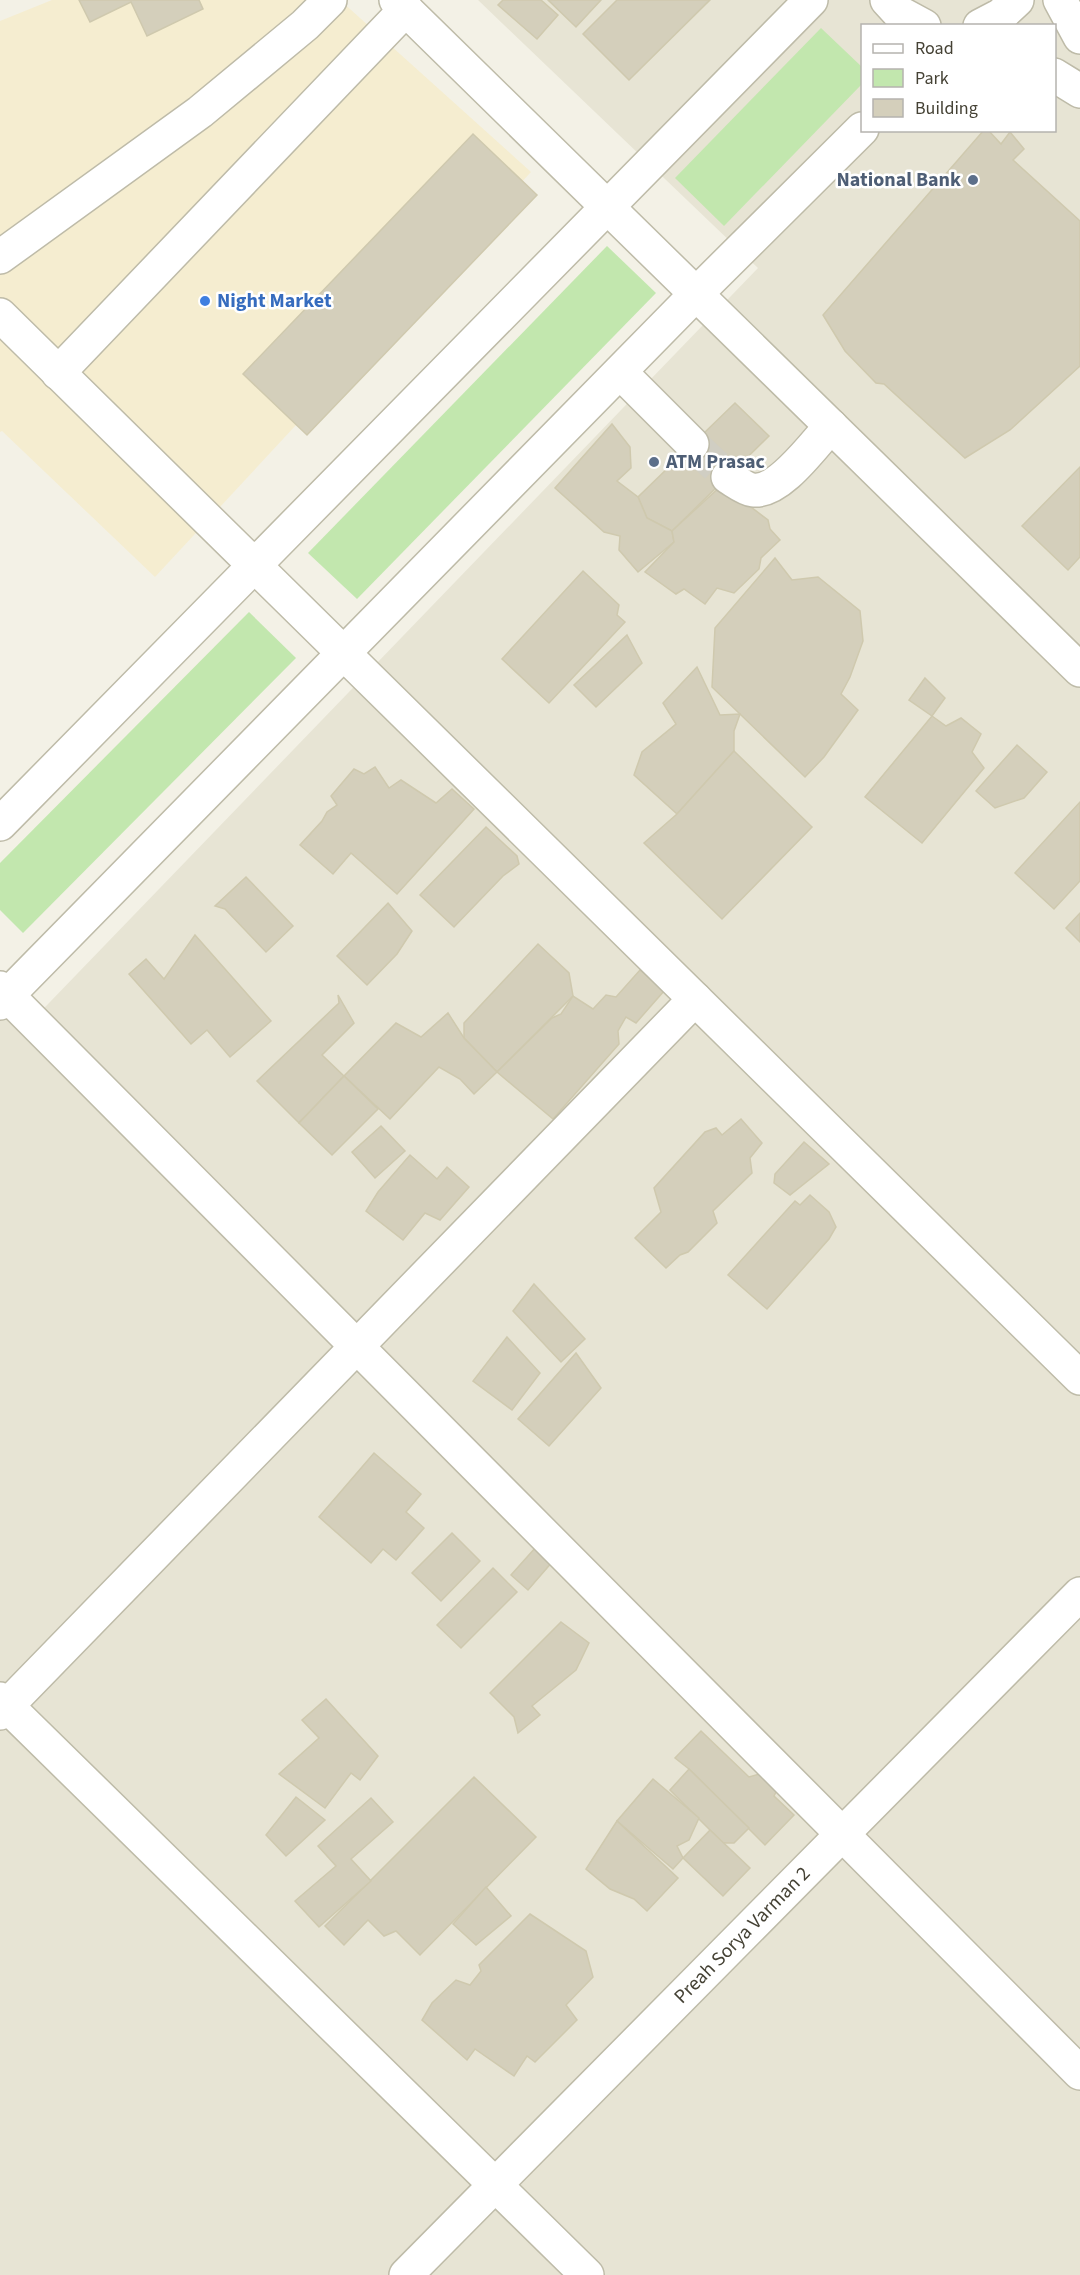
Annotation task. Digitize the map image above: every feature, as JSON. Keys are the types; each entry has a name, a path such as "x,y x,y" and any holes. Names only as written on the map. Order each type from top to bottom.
{"street":[{"path":"0,257 200,112 305,25 330,0"},
{"path":"0,824 811,0"},
{"path":"887,0 898,12 920,24"},
{"path":"984,24 1001,15 1017,0"},
{"path":"1060,0 1080,37"},
{"path":"58,373 401,4 1080,670"},
{"path":"1056,76 1080,91"},
{"path":"861,130 2,995 357,1346 1080,2073"},
{"path":"2,323 58,373 1080,1377"},
{"path":"620,372 692,444"},
{"path":"728,477 752,490 766,488 779,482 831,426"},
{"path":"587,2275 2,1706 695,999"},
{"name":"Preah Sorya Varman 2","path":"406,2275 1080,1594"}],"shaded area":[{"name":"Night Market","path":"52,0 340,0 531,172 155,577 2,431 0,432 0,21"},
{"path":"478,0 1080,0 1080,2275 0,2275 0,1010 22,1031 758,268"}],"green space":[{"path":"821,28 861,66 861,85 724,226 675,178"},
{"path":"607,246 656,293 357,599 308,553"},
{"path":"249,612 296,658 23,933 0,910 0,863"}],"building":[{"path":"79,0 199,0 203,9 147,36 131,2 90,22"},
{"path":"503,0 541,0 558,15 537,39 498,5"},
{"path":"548,0 601,0 576,27"},
{"path":"617,0 710,0 629,80 583,34"},
{"path":"982,132 990,132 1001,144 1010,132 1024,149 1013,160 1080,221 1080,366 1010,430 965,458 884,384 876,383 845,351 823,315"},
{"path":"473,134 537,195 307,435 243,374"},
{"path":"735,403 769,436 672,531 647,518 638,497"},
{"path":"612,424 630,447 631,468 617,481 638,497 647,518 672,531 674,542 638,572 619,550 620,536 604,532 555,488"},
{"path":"1080,467 1080,557 1068,570 1022,526"},
{"path":"722,485 768,520 770,529 780,540 761,558 759,569 734,593 717,588 705,604 684,589 676,594 645,572 674,542 672,531"},
{"path":"775,558 792,580 818,577 860,611 863,641 841,694 858,710 824,757 805,777 712,687 715,628"},
{"path":"583,571 619,605 617,615 625,622 549,703 502,659"},
{"path":"627,635 642,663 596,707 574,685"},
{"path":"697,667 720,715 740,714 734,731 734,751 677,814 634,775 642,752 676,724 663,703"},
{"path":"925,678 945,698 932,716 909,700"},
{"path":"932,716 946,726 961,718 981,734 972,752 984,768 922,843 865,797"},
{"path":"1017,745 1047,772 1024,798 995,808 976,791"},
{"path":"734,751 812,827 722,919 644,843 677,814"},
{"path":"375,767 389,788 401,780 436,803 452,789 474,809 397,894 351,853 333,874 300,845 322,821 327,812 337,805 331,796 354,769 364,774"},
{"path":"1080,802 1080,881 1054,909 1015,873"},
{"path":"486,827 517,856 519,864 503,876 454,927 420,895"},
{"path":"246,877 293,926 266,952 225,909 215,906"},
{"path":"388,903 412,931 397,954 367,985 337,956"},
{"path":"1080,913 1080,942 1066,928"},
{"path":"195,935 271,1021 230,1057 207,1030 191,1044 129,974 146,959 164,979"},
{"path":"538,944 569,973 573,996 497,1072 464,1038 464,1023"},
{"path":"640,970 664,991 636,1023 626,1017 618,1031 619,1044 553,1119 497,1072 552,1018 561,1014 573,996 593,1009 606,995 616,997"},
{"path":"338,995 354,1023 322,1055 344,1076 299,1123 257,1081 339,1003"},
{"path":"448,1013 464,1038 497,1072 474,1094 460,1079 439,1067 390,1119 344,1076 396,1023 421,1037"},
{"path":"344,1076 378,1109 332,1155 299,1123"},
{"path":"741,1119 762,1143 750,1158 752,1173 713,1211 717,1223 688,1252 680,1255 666,1268 635,1238 661,1212 654,1188 705,1132 716,1128 722,1135"},
{"path":"381,1126 405,1151 375,1178 352,1152"},
{"path":"804,1142 829,1164 790,1195 774,1183 775,1174"},
{"path":"410,1155 437,1179 447,1167 469,1187 440,1220 425,1213 403,1240 366,1211 378,1192"},
{"path":"810,1195 829,1212 836,1227 829,1239 767,1309 728,1275 795,1201 800,1205"},
{"path":"534,1284 585,1339 561,1362 513,1311"},
{"path":"507,1337 540,1373 512,1410 473,1381"},
{"path":"576,1353 601,1388 549,1446 518,1419"},
{"path":"374,1453 421,1494 406,1512 424,1528 396,1560 383,1549 371,1563 319,1517"},
{"path":"452,1533 480,1561 441,1601 412,1573"},
{"path":"536,1547 553,1561 528,1590 511,1575"},
{"path":"493,1568 517,1592 461,1648 437,1625"},
{"path":"561,1622 589,1643 576,1670 532,1706 540,1715 518,1733 514,1717 490,1693"},
{"path":"326,1699 378,1756 360,1780 351,1773 325,1808 279,1774 319,1738 302,1720"},
{"path":"701,1731 749,1777 767,1772 778,1788 774,1796 794,1815 765,1845 689,1769 675,1758"},
{"path":"689,1769 749,1828 734,1843 723,1843 670,1790"},
{"path":"474,1777 536,1837 420,1955 396,1931 384,1936 368,1920 344,1945 325,1926"},
{"path":"653,1779 699,1818 689,1840 677,1846 683,1858 673,1869 617,1821"},
{"path":"296,1797 325,1820 286,1856 266,1835"},
{"path":"371,1798 393,1822 351,1859 371,1881 319,1927 295,1901 336,1866 318,1846"},
{"path":"617,1821 678,1878 647,1911 634,1899 610,1889 586,1869"},
{"path":"710,1830 750,1868 723,1896 683,1858"},
{"path":"486,1887 511,1916 476,1945 453,1924"},
{"path":"530,1914 586,1951 593,1977 566,2005 577,2020 535,2062 527,2056 514,2076 475,2049 467,2060 422,2020 432,2003 456,1980 470,1985 481,1971 479,1965"}],"tunnel":[{"path":"692,444 728,477"}],"place":[{"name":"National Bank","path":"973,180"},
{"name":"Night Market","path":"205,301"},
{"name":"ATM Prasac","path":"654,462"}]}
